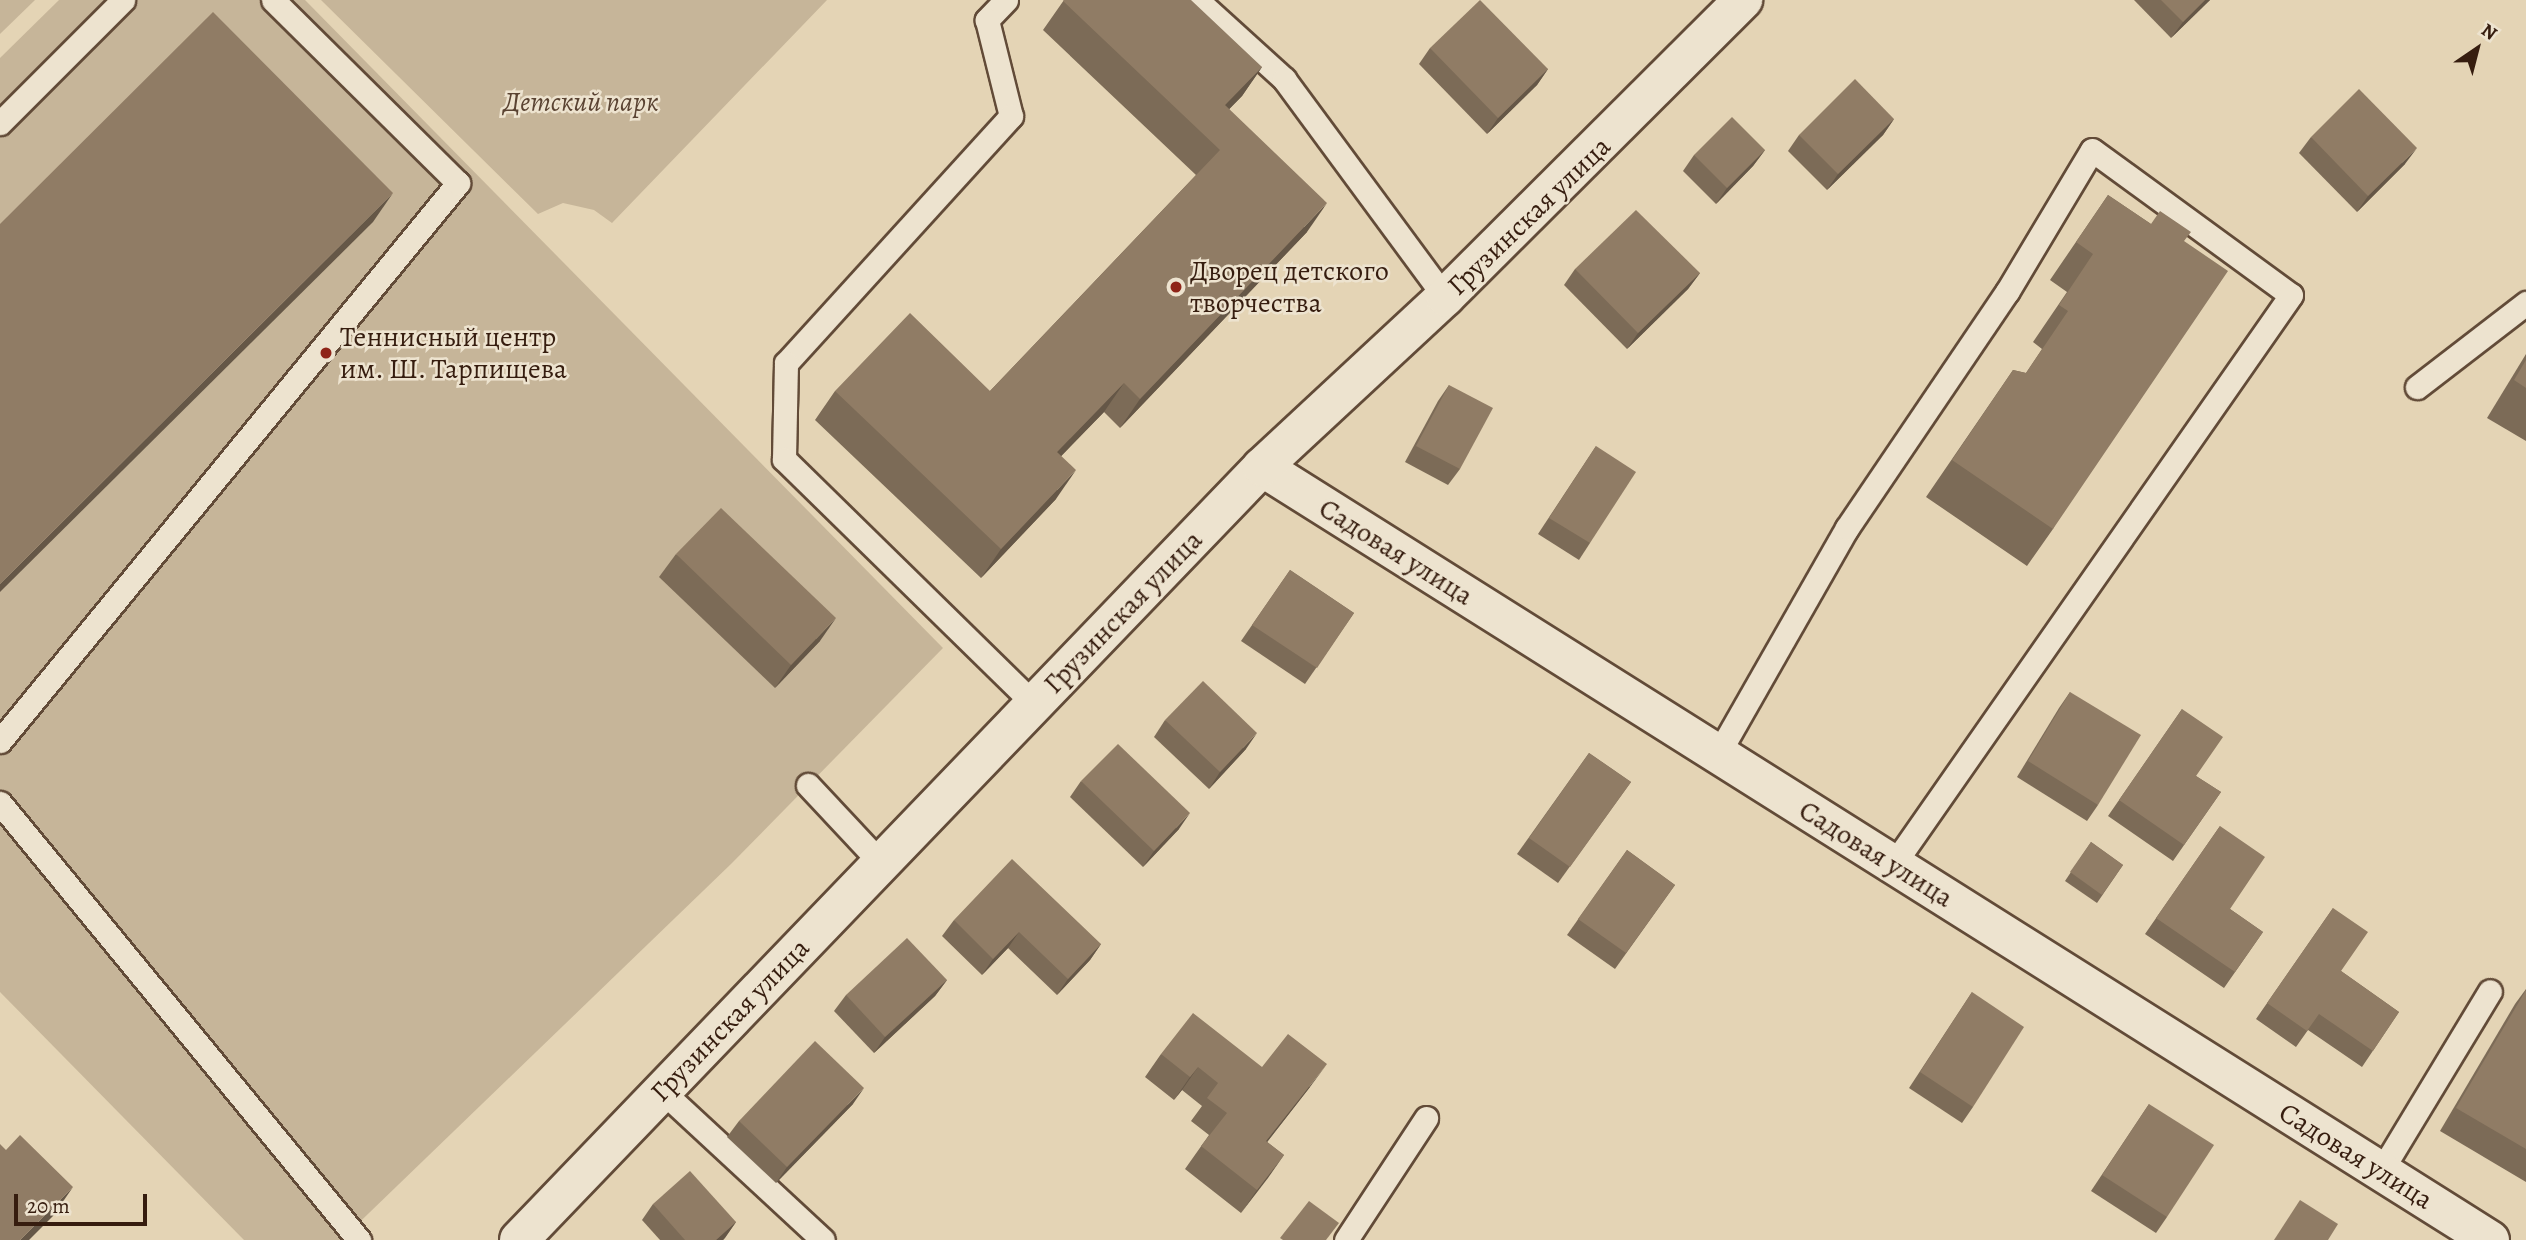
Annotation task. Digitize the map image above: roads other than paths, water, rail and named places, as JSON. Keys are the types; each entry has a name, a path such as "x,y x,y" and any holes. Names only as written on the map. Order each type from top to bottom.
{"street":[{"name":"Грузинская улица","path":"519,1240 1262,467 1445,297 1743,0"},
{"name":"Садовая улица","path":"1262,467 2490,1240"}],"lane":[{"path":"0,123 124,0"},
{"path":"0,741 458,183 272,0"},
{"path":"1006,0 987,20 1012,116 786,363 784,459 1034,704"},
{"path":"1197,0 1284,79 1445,297"},
{"path":"1718,754 1847,528 2007,292 2092,150 2291,295 1893,865"},
{"path":"2417,387 2526,303"},
{"path":"808,785 881,863"},
{"path":"0,803 359,1240"},
{"path":"2381,1171 2490,991"},
{"path":"662,1091 823,1240"},
{"path":"1346,1240 1426,1118"}],"place":[{"name":"Дворец детского творчества","path":"1176,287"},
{"name":"Теннисный центр им. Ш. Тарпищева","path":"326,353"}],"park label":[{"name":"Детский парк","path":"581,102"}]}
